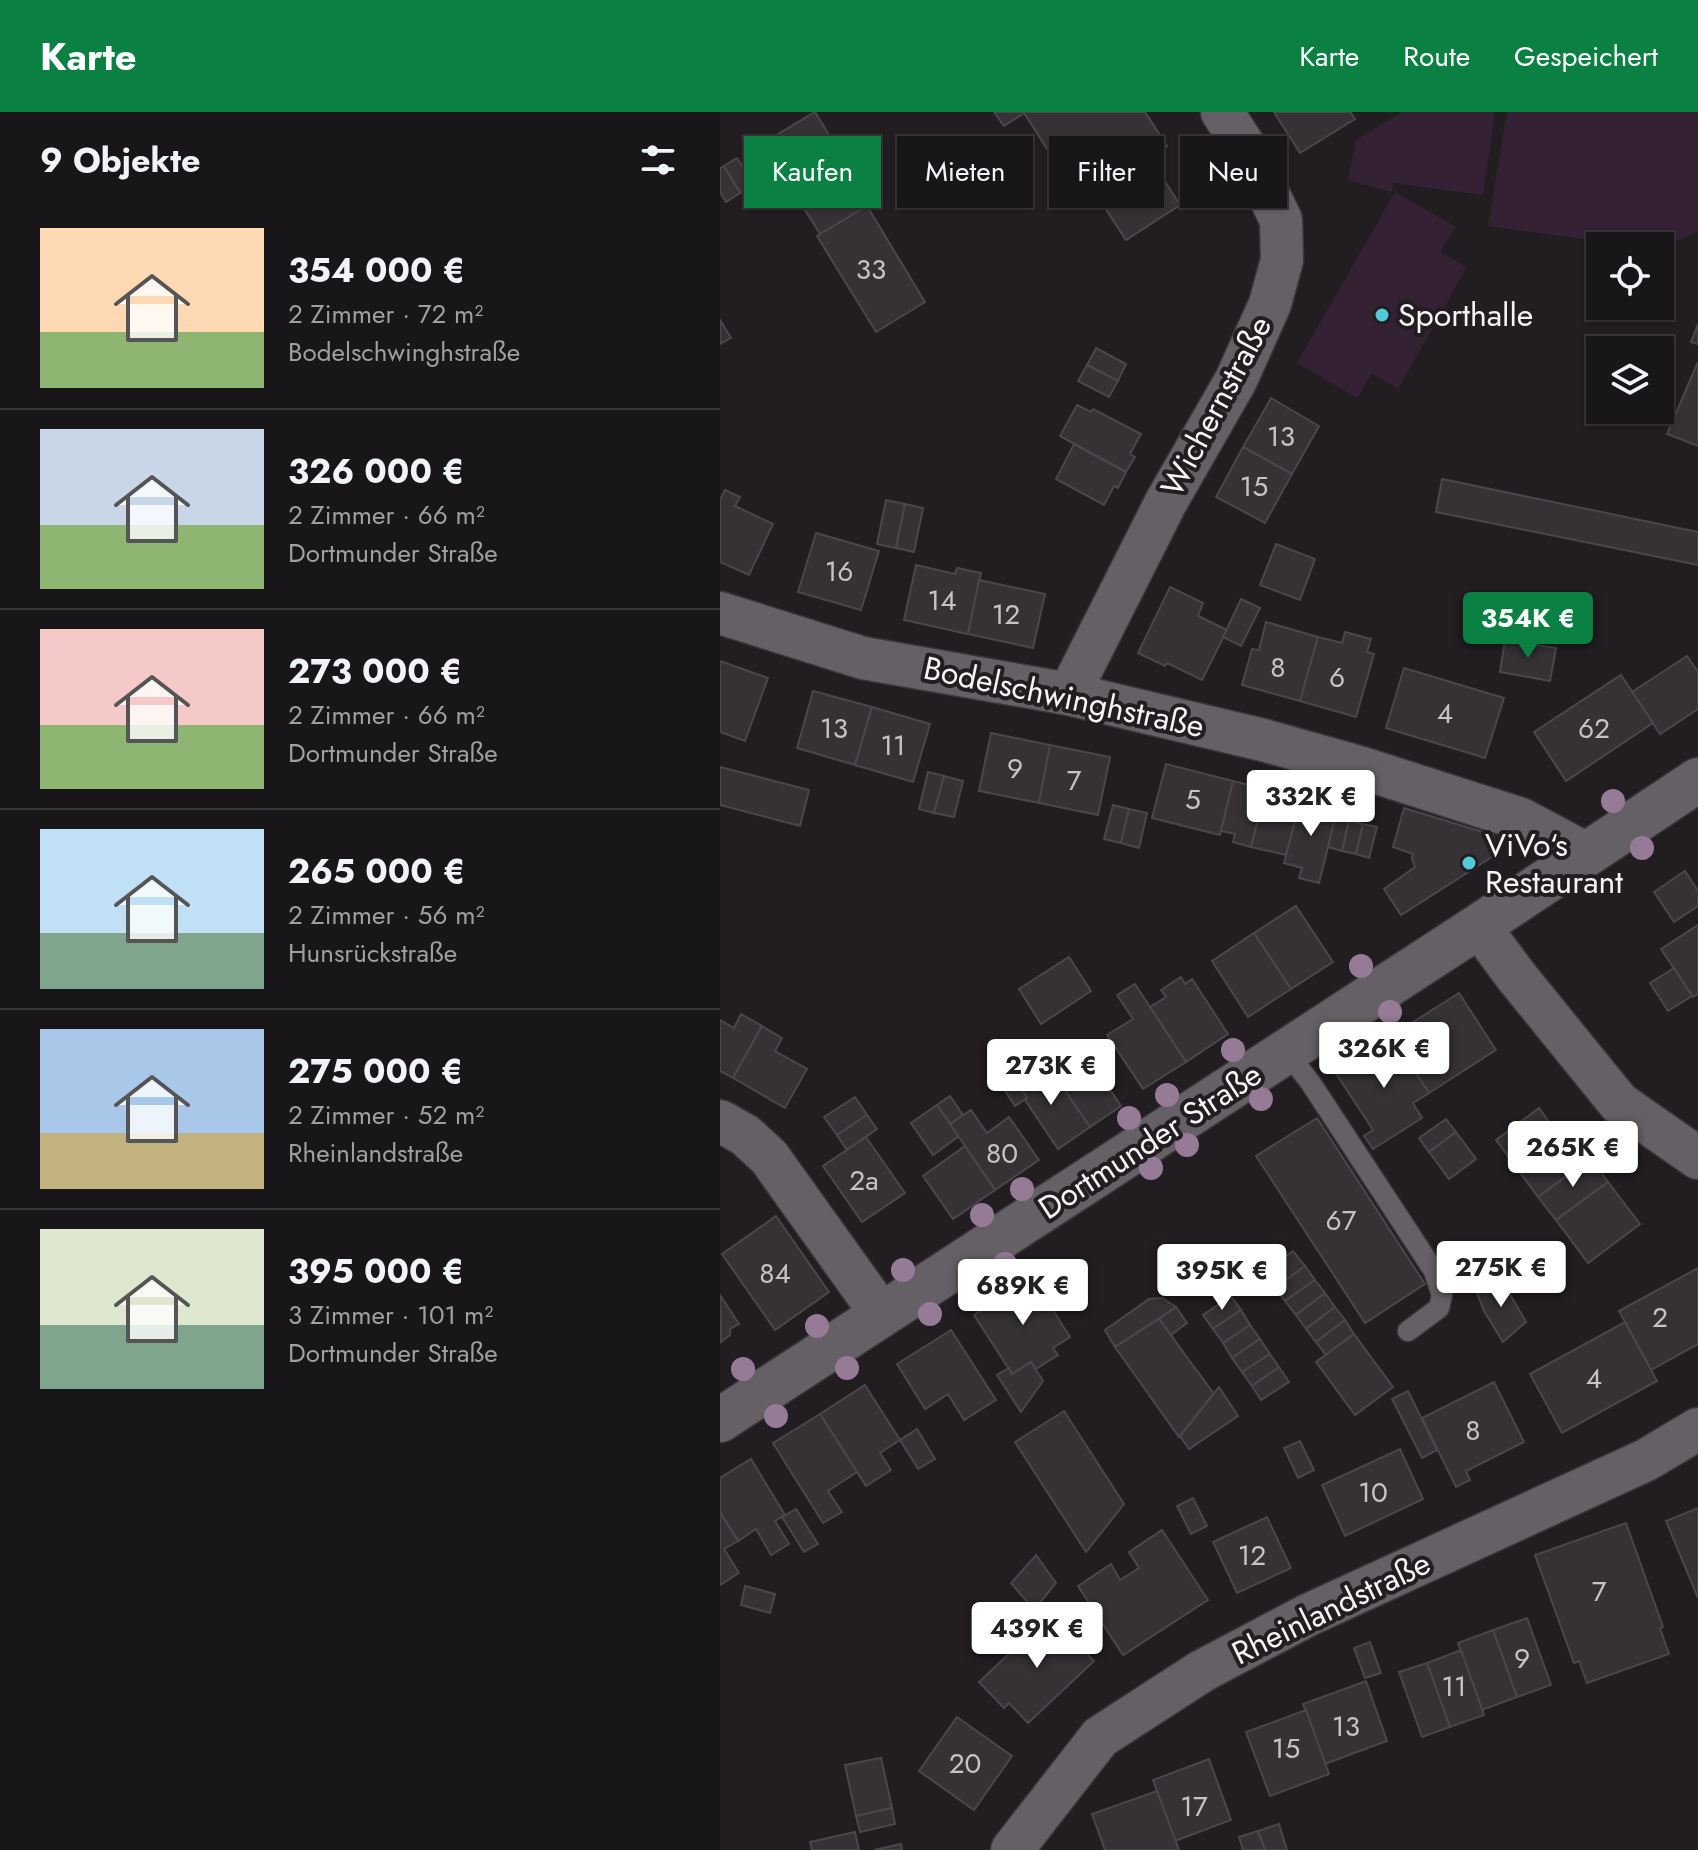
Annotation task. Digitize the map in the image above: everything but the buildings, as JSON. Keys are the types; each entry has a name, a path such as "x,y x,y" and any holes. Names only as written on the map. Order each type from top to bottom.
{"street":[{"name":"Wichernstraße","path":"1069,694 1166,502 1236,380 1270,304 1282,260 1281,220 1248,152 1222,112"},
{"name":"Bodelschwinghstraße","path":"720,613 863,658 1069,694 1263,740 1521,819 1585,853"},
{"name":"Dortmunder Straße","path":"720,1420 1698,780"},
{"path":"1479,926 1619,1103 1698,1158"},
{"path":"720,1121 745,1135 769,1157 882,1315"},
{"name":"Rheinlandstraße","path":"1012,1850 1100,1737 1202,1671 1308,1615 1646,1460 1698,1429"}],"lane":[{"path":"1286,1051 1310,1082 1434,1271 1442,1295 1439,1308 1408,1331"}],"shaded area":[{"path":"1402,112 1495,112 1483,195 1393,183 1392,192 1348,180 1356,140"},
{"path":"1507,112 1698,112 1698,232 1674,242 1674,232 1586,232 1586,239 1488,226"},
{"name":"Sporthalle","path":"1395,192 1456,227 1440,252 1467,267 1398,389 1372,373 1357,398 1297,363"}],"place":[{"name":"Sporthalle","path":"1382,315"},
{"name":"ViVo‘s Restaurant","path":"1469,863"}]}
